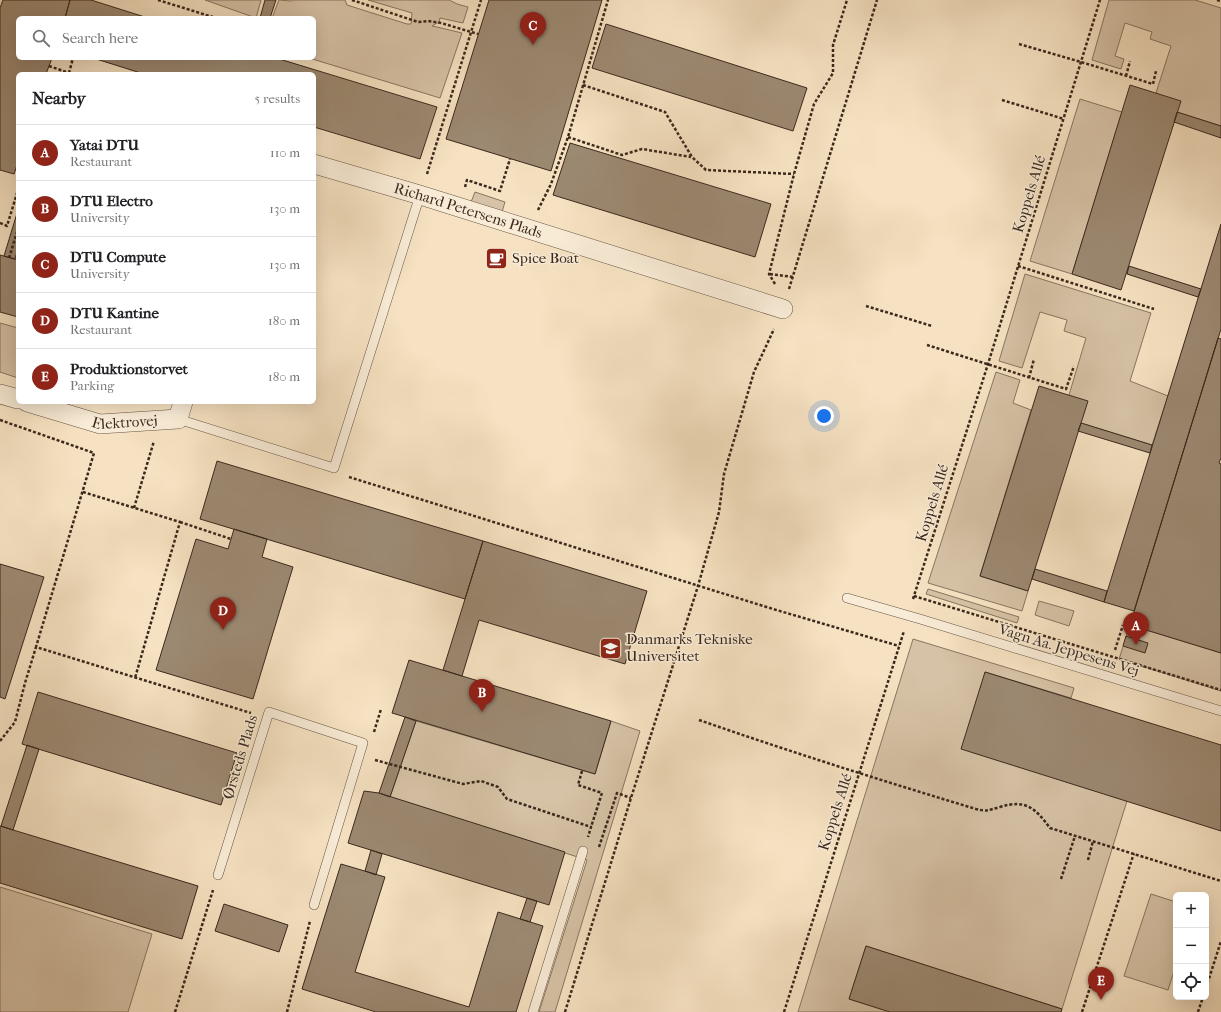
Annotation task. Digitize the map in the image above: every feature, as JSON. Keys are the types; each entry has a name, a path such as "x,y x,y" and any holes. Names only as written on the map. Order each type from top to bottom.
{"street":[{"name":"Richard Petersens Plads","path":"316,165 777,307"},
{"path":"0,394 16,398"},
{"name":"Elektrovej","path":"34,404 100,424 180,410"}],"lane":[{"path":"180,410 334,468 420,196"},
{"name":"Vagn Aa. Jeppesens Vej","path":"847,598 1221,711"},
{"name":"Ørsteds Plads","path":"218,875 269,712 363,743"},
{"path":"314,905 363,743"},
{"path":"533,1012 583,851"}],"path":[{"path":"158,0 210,16"},
{"path":"352,0 418,22 428,21 441,23 478,34"},
{"path":"420,196 481,0"},
{"path":"528,230 551,184 568,137 608,0"},
{"path":"777,307 776,285 769,274 794,174 814,104 833,73 833,45 847,0"},
{"path":"565,1012 698,586 719,512 724,474 752,379 777,307 793,277 877,0"},
{"name":"Koppels Allé","path":"784,1012 988,364 1100,0"},
{"path":"1217,0 1221,1"},
{"path":"1019,44 1153,84 1156,71"},
{"path":"68,72 72,60"},
{"path":"1126,76 1130,61"},
{"path":"49,66 65,72"},
{"path":"583,85 665,112 692,157 706,170 794,174"},
{"path":"1002,100 1064,119"},
{"path":"568,137 622,155 642,149 692,157"},
{"path":"458,208 467,180 500,191 510,159"},
{"path":"0,223 7,226 16,197"},
{"path":"9,258 16,235"},
{"path":"1018,266 1154,309"},
{"path":"769,274 793,277"},
{"path":"866,306 932,326"},
{"path":"927,345 1066,389 1074,366"},
{"path":"1029,378 1034,359"},
{"path":"0,420 94,453 25,683 15,722 0,741"},
{"path":"134,508 147,463"},
{"path":"334,468 343,475 698,586 899,646"},
{"path":"83,492 231,539"},
{"path":"135,678 180,522"},
{"path":"914,596 1221,690"},
{"path":"1115,650 1123,625"},
{"path":"36,647 267,718"},
{"path":"363,743 372,739 381,709"},
{"path":"699,720 859,774 985,812 1011,804 1025,805 1037,811 1050,828 1221,881"},
{"path":"360,755 463,784 481,781 498,787 507,799 591,827"},
{"path":"582,771 578,786 602,793 583,851 596,856 617,793 631,798"},
{"path":"1061,879 1075,836"},
{"path":"1088,860 1093,841"},
{"path":"1082,1012 1134,853"},
{"path":"175,1012 218,875"},
{"path":"287,1012 314,905"},
{"path":"1209,979 1221,941"},
{"path":"1198,1012 1202,1000"}],"shaded area":[{"path":"205,0 261,0 257,16 250,16"},
{"path":"279,0 345,0 347,5 407,24 411,24 412,13 368,0 449,0 468,7 463,23 440,18 439,22 432,26 462,33 440,98 316,60 316,16 273,16"},
{"path":"1109,0 1195,0 1221,8 1221,126 1177,112 1156,93 1171,46 1150,39 1152,32 1125,23 1115,56 1124,59 1121,69 1092,60"},
{"path":"1080,99 1122,112 1072,274 1030,261"},
{"path":"475,192 505,202 502,212 471,202"},
{"path":"1025,274 1151,313 1130,381 1168,396 1152,445 1081,423 1069,395 1086,338 1064,331 1067,320 1040,312 1022,368 999,361"},
{"path":"0,323 16,327 16,377 0,372"},
{"path":"996,372 1020,380 1013,403 1031,410 980,576 1028,591 1022,611 928,583"},
{"path":"928,589 1019,617 1017,623 926,594"},
{"path":"1039,601 1074,611 1069,626 1035,615"},
{"path":"1130,625 1221,653 1221,691 1119,659"},
{"path":"913,639 1074,688 1071,698 985,672 1127,801 1062,1009 866,946 849,999 890,1012 798,1012"},
{"path":"416,721 595,774 611,721 640,731 555,1012 539,1012 587,860 390,797"},
{"path":"0,887 152,934 128,1012 0,1012"},
{"path":"1151,894 1173,901 1173,974 1168,990 1124,976"}],"building":[{"path":"3,0 70,0 66,16 16,16 16,60 51,60 47,72 16,72 16,168 14,174 0,170 0,8"},
{"path":"70,0 91,0 142,16 66,16"},
{"path":"265,0 276,0 271,16 261,16"},
{"path":"489,0 602,0 551,171 446,139"},
{"path":"606,24 807,88 793,131 592,68"},
{"path":"99,60 283,60 437,107 420,159 316,128 316,72 138,72"},
{"path":"1130,85 1181,101 1121,290 1072,274"},
{"path":"1177,112 1221,126 1221,138 1174,122"},
{"path":"570,143 771,204 755,257 553,195"},
{"path":"16,217 15,259 4,256"},
{"path":"1221,224 1221,329 1134,611 1104,602"},
{"path":"0,255 16,259 16,316 0,312"},
{"path":"1129,266 1201,289 1198,297 1127,274"},
{"path":"1218,338 1221,339 1221,458 1219,463 1221,464 1221,653 1130,625"},
{"path":"1039,386 1088,401 1028,591 980,576"},
{"path":"1081,423 1152,445 1150,453 1078,431"},
{"path":"217,461 483,541 465,599 200,519"},
{"path":"234,529 267,539 262,557 293,567 253,699 156,670 196,539 228,549"},
{"path":"483,541 647,591 625,664 479,620 462,676 443,670"},
{"path":"0,564 44,577 5,699 0,697"},
{"path":"1035,569 1107,591 1104,602 1032,579"},
{"path":"1126,636 1148,643 1145,653 1123,646"},
{"path":"409,660 611,721 595,774 392,713"},
{"path":"985,672 1221,745 1221,831 961,749"},
{"path":"38,692 237,753 221,805 22,744"},
{"path":"405,717 416,721 390,797 379,793"},
{"path":"27,745 39,749 13,830 1,826"},
{"path":"364,791 379,793 565,852 549,905 348,843"},
{"path":"0,826 198,886 182,939 0,883"},
{"path":"371,850 382,854 376,875 365,871"},
{"path":"341,864 385,877 355,972 469,1007 498,912 543,926 516,1012 376,1012 302,989"},
{"path":"527,898 537,901 530,922 520,919"},
{"path":"224,904 288,925 279,952 215,931"},
{"path":"866,946 1062,1009 1061,1012 890,1012 849,999"}],"place":[{"name":"DTU Compute","path":"533,45"},
{"name":"Spice Boat","path":"497,258"},
{"name":"DTU Kantine","path":"223,630"},
{"name":"Yatai DTU","path":"1136,645"},
{"name":"Danmarks Tekniske Universitet","path":"610,648"},
{"name":"DTU Electro","path":"482,712"},
{"name":"Produktionstorvet","path":"1101,1000"}]}
